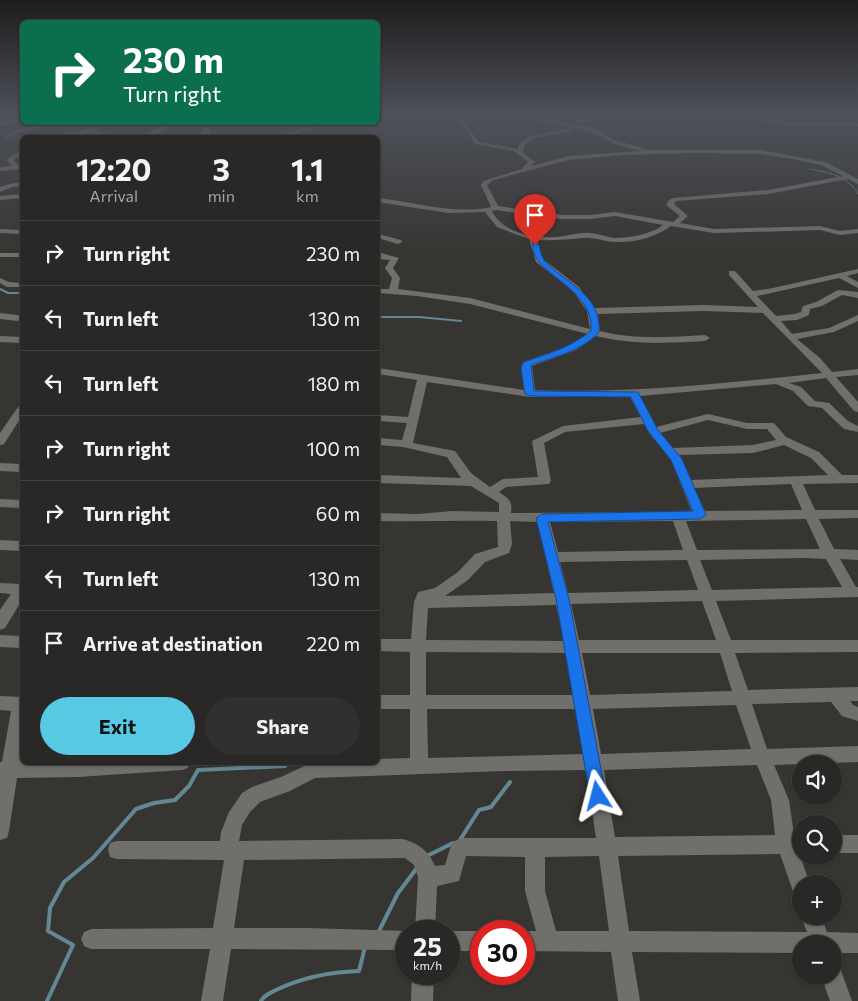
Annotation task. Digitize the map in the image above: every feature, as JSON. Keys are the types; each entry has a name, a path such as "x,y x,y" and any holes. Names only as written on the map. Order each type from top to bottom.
{"street":[{"path":"0,165 13,162 20,166"},
{"path":"0,169 13,162"},
{"path":"525,170 533,162"},
{"path":"555,162 491,179 484,183 492,209 491,217 500,226 532,238 558,239 586,235 616,240 648,235 673,224 684,216 671,207 670,203 673,200 768,192 844,177"},
{"path":"816,162 823,163 844,177 858,182"},
{"path":"0,195 11,186 20,184"},
{"path":"0,195 20,196"},
{"path":"380,200 444,211 492,209 570,217 615,214 714,231 820,228 840,233 858,231"},
{"path":"0,232 20,232"},
{"path":"380,237 398,242"},
{"path":"530,394 527,364 561,352 583,341 595,332 596,323 592,311 576,289 539,260 532,238"},
{"path":"0,255 20,255"},
{"path":"380,256 395,258 389,268 396,278 393,292"},
{"path":"751,294 773,291 858,271"},
{"path":"732,273 790,337 804,347 831,376 858,409"},
{"path":"839,276 858,285"},
{"path":"1,280 7,284 20,283"},
{"path":"380,291 470,301 630,339 705,338"},
{"path":"774,319 797,317 806,314 806,308 841,292 858,295"},
{"path":"592,311 704,308 765,310"},
{"path":"0,316 18,318"},
{"path":"790,337 831,330 858,318"},
{"path":"0,339 20,340"},
{"path":"0,348 11,339"},
{"path":"380,371 530,394 634,394 779,382 858,372"},
{"path":"406,444 423,378"},
{"path":"779,382 798,389 812,404 825,405 838,419 853,429 858,430"},
{"path":"634,394 654,431 676,459 700,515"},
{"path":"0,441 4,430 20,411"},
{"path":"654,431 708,417 747,426 770,426 782,440 815,455 840,480"},
{"path":"380,418 412,420"},
{"path":"490,493 503,483 545,481 538,440 560,430 647,420"},
{"path":"4,430 20,431"},
{"path":"670,452 753,449 780,443 782,440"},
{"path":"380,442 406,444 408,446 451,454 456,467 473,482 505,503 503,527 506,539 504,550 480,558 463,576 439,593 425,595 421,602 418,644 419,766"},
{"path":"0,467 20,468"},
{"path":"380,479 473,482"},
{"path":"686,484 858,479"},
{"path":"794,480 812,514 829,554 855,592"},
{"path":"0,503 20,504"},
{"path":"380,517 418,518 452,514 505,518 542,518 858,514"},
{"path":"677,515 792,838"},
{"path":"542,518 563,599 593,762 629,1001"},
{"path":"0,545 20,546"},
{"path":"552,557 858,555"},
{"path":"0,588 20,589"},
{"path":"0,624 20,592"},
{"path":"421,602 707,597 855,592"},
{"path":"0,642 20,642"},
{"path":"380,645 572,647 858,646"},
{"path":"834,694 848,710 858,714"},
{"path":"380,702 582,702 858,694"},
{"path":"0,703 20,705"},
{"path":"0,831 4,770 20,709"},
{"path":"212,1001 234,862 234,851 229,839 232,823 251,797 257,793 277,787 316,770 858,754"},
{"path":"4,770 115,765"},
{"path":"424,866 452,874 459,849 462,847 607,848 792,844"},
{"path":"842,844 858,844"},
{"path":"117,850 234,851 403,848 416,853 424,866 425,920"},
{"path":"535,848 536,891 546,929 547,941"},
{"path":"91,938 395,940"},
{"path":"535,941 792,943"},
{"path":"842,943 858,943"},
{"path":"422,1001 423,985"},
{"path":"835,985 841,1001"}],"waterway":[{"path":"810,169 843,179 858,194"},
{"path":"0,289 8,293 20,293"},
{"path":"380,317 419,317 461,321"},
{"path":"47,1001 73,945 48,931 50,908 64,882 93,858 136,809 154,803 175,800 189,786 198,770 286,765"},
{"path":"460,840 479,810 491,807 510,782"},
{"path":"427,856 453,843"},
{"path":"379,931 398,893 417,868"},
{"path":"261,1001 265,996 286,985 327,974 359,971 365,947"}],"route":[{"path":"535,245 539,260 563,276 577,290 593,313 596,323 595,332 583,341 561,352 527,364 530,394 634,394 661,442 676,459 700,515 542,518 563,599 598,796"}]}
